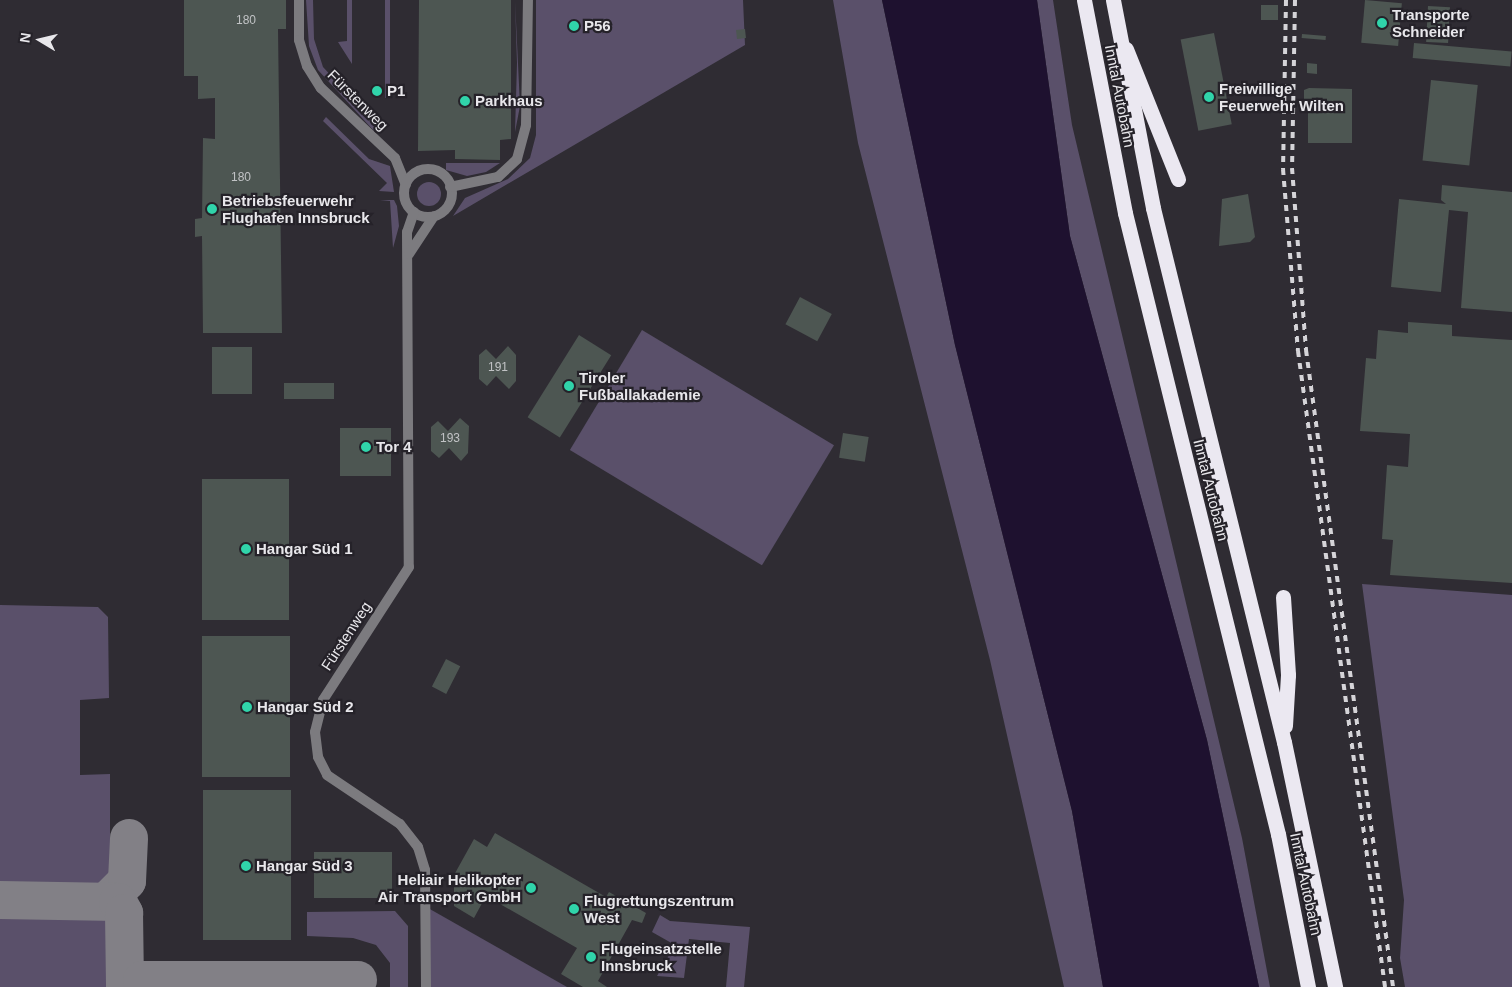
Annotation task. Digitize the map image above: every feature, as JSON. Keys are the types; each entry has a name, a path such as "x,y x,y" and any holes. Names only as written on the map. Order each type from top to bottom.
{"highway":[{"name":"Inntal Autobahn","path":"1084,0 1125,213 1278,834 1308,987"},
{"name":"Inntal Autobahn","path":"1113,0 1118,35 1157,228 1284,742 1335,987"},
{"path":"1118,35 1136,69 1178,179"},
{"path":"1283,597 1288,675 1284,742"}],"street":[{"name":"Fürstenweg","path":"299,0 299,40 308,66 321,88 395,158 406,185"},
{"path":"450,187 498,177 517,159 526,124 528,0"},
{"path":"409,255 434,216 446,208 450,187 442,174 428,170 414,174 406,185 405,201 414,212 434,216"},
{"name":"Fürstenweg","path":"414,212 407,232 409,255 409,568 323,700 315,732 318,757 327,775 405,828 418,847 425,870 426,987"}],"shaded area":[{"path":"306,0 313,0 314,39 323,67 378,126 374,131 318,70 309,46"},
{"path":"347,0 352,0 352,64 338,42 347,41"},
{"path":"385,0 390,0 390,98 385,98"},
{"path":"515,0 520,106 515,132 517,63"},
{"path":"536,0 743,0 745,45 453,216 465,198 508,179 530,158 536,135"},
{"path":"833,0 882,0 955,345 1072,811 1103,987 1064,987 990,660 858,143"},
{"path":"882,0 1037,0 1070,236 1207,740 1259,987 1103,987 1072,811 955,345"},
{"path":"1037,0 1053,0 1072,125 1242,838 1270,987 1259,987 1207,740 1070,236"},
{"path":"326,117 369,159 390,166 394,192 379,191 387,183 323,121"},
{"path":"446,163 500,163 486,172 467,176 446,170"},
{"path":"429,182 438,185 441,194 438,203 429,206 420,203 417,194 420,185"},
{"path":"380,200 394,200 397,206 399,226 393,248 390,201"},
{"path":"642,330 834,445 762,565 570,450"},
{"path":"1362,584 1512,595 1512,987 1405,987 1400,958 1404,900"},
{"path":"0,605 98,607 108,617 109,698 80,700 80,775 110,774 110,987 0,987"},
{"path":"428,908 567,987 428,987"},
{"path":"395,911 408,926 408,987 390,987 390,963 376,945 353,938 307,936 307,912"},
{"path":"660,915 670,921 750,927 744,987 726,987 730,943 689,939 684,978 657,976 675,945 652,932"}],"building":[{"path":"184,0 286,0 286,29 278,29 282,333 203,333 202,236 195,237 195,219 202,218 203,138 215,139 215,98 198,99 198,76 184,76"},
{"name":"Parkhaus","path":"419,0 511,0 511,139 500,140 500,160 455,159 455,150 418,151"},
{"name":"Transporte Schneider","path":"1365,0 1402,3 1398,46 1361,43"},
{"path":"1261,5 1278,5 1278,20 1261,20"},
{"path":"1428,6 1450,7 1448,43 1426,42"},
{"path":"745,29 746,38 737,39 736,30"},
{"name":"Freiwillige Feuerwehr Wilten","path":"1214,33 1232,124 1198,131 1181,39"},
{"path":"1302,34 1326,36 1326,40 1302,38"},
{"path":"1414,43 1512,52 1510,66 1413,58"},
{"path":"1307,63 1317,64 1317,74 1307,73"},
{"path":"1431,80 1478,85 1469,165 1423,161"},
{"path":"1309,88 1352,89 1352,143 1308,143 1308,103 1304,103 1304,90"},
{"path":"1442,185 1512,192 1512,312 1461,308 1468,212 1449,210 1441,292 1391,287 1399,199 1446,204 1441,200"},
{"path":"1248,194 1255,237 1250,242 1219,246 1222,199"},
{"path":"800,297 832,314 817,341 785,324"},
{"path":"1408,322 1452,325 1452,336 1512,340 1512,583 1390,575 1393,540 1382,539 1387,465 1408,467 1410,434 1360,431 1366,358 1376,359 1378,330 1408,333"},
{"name":"Tiroler Fußballakademie","path":"579,335 611,355 560,437 528,417"},
{"path":"508,346 516,355 516,381 509,389 496,376 487,386 479,379 479,355 486,349 496,359"},
{"path":"212,347 252,347 252,394 212,394"},
{"path":"284,383 334,383 334,399 284,399"},
{"path":"460,418 469,426 468,453 461,461 449,448 439,458 431,451 431,427 438,421 448,431"},
{"name":"Tor 4","path":"340,428 391,428 391,476 340,476"},
{"path":"843,433 869,437 865,462 839,458"},
{"name":"Hangar Süd 1","path":"202,479 289,479 289,620 202,620"},
{"name":"Hangar Süd 2","path":"202,636 290,636 290,777 202,777"},
{"path":"446,659 460,666 446,694 432,687"},
{"name":"Hangar Süd 3","path":"203,790 291,790 291,940 203,940"},
{"name":"Flugrettungszentrum West","path":"495,833 606,897 609,892 646,913 642,923 632,920 598,981 607,987 583,987 561,974 577,948 486,896 474,918 454,906 454,875 474,839 487,847"},
{"path":"314,852 392,852 392,898 314,898"}],"taxiway":[{"path":"110,898 127,881 129,838"},
{"path":"0,900 118,902 124,913 125,987"},
{"path":"142,980 358,980"}],"railway":[{"path":"1286,0 1283,169 1298,351 1385,987"},
{"path":"1295,0 1292,168 1306,350 1393,987"}],"place":[{"name":"Transporte Schneider","path":"1382,23"},
{"name":"P56","path":"574,26"},
{"name":"P1","path":"377,91"},
{"name":"Freiwillige Feuerwehr Wilten","path":"1209,97"},
{"name":"Parkhaus","path":"465,101"},
{"name":"Betriebsfeuerwehr Flughafen Innsbruck","path":"212,209"},
{"name":"Tiroler Fußballakademie","path":"569,386"},
{"name":"Tor 4","path":"366,447"},
{"name":"Hangar Süd 1","path":"246,549"},
{"name":"Hangar Süd 2","path":"247,707"},
{"name":"Hangar Süd 3","path":"246,866"},
{"name":"Heliair Helikopter Air Transport GmbH","path":"531,888"},
{"name":"Flugrettungszentrum West","path":"574,909"},
{"name":"Flugeinsatzstelle Innsbruck","path":"591,957"}]}
